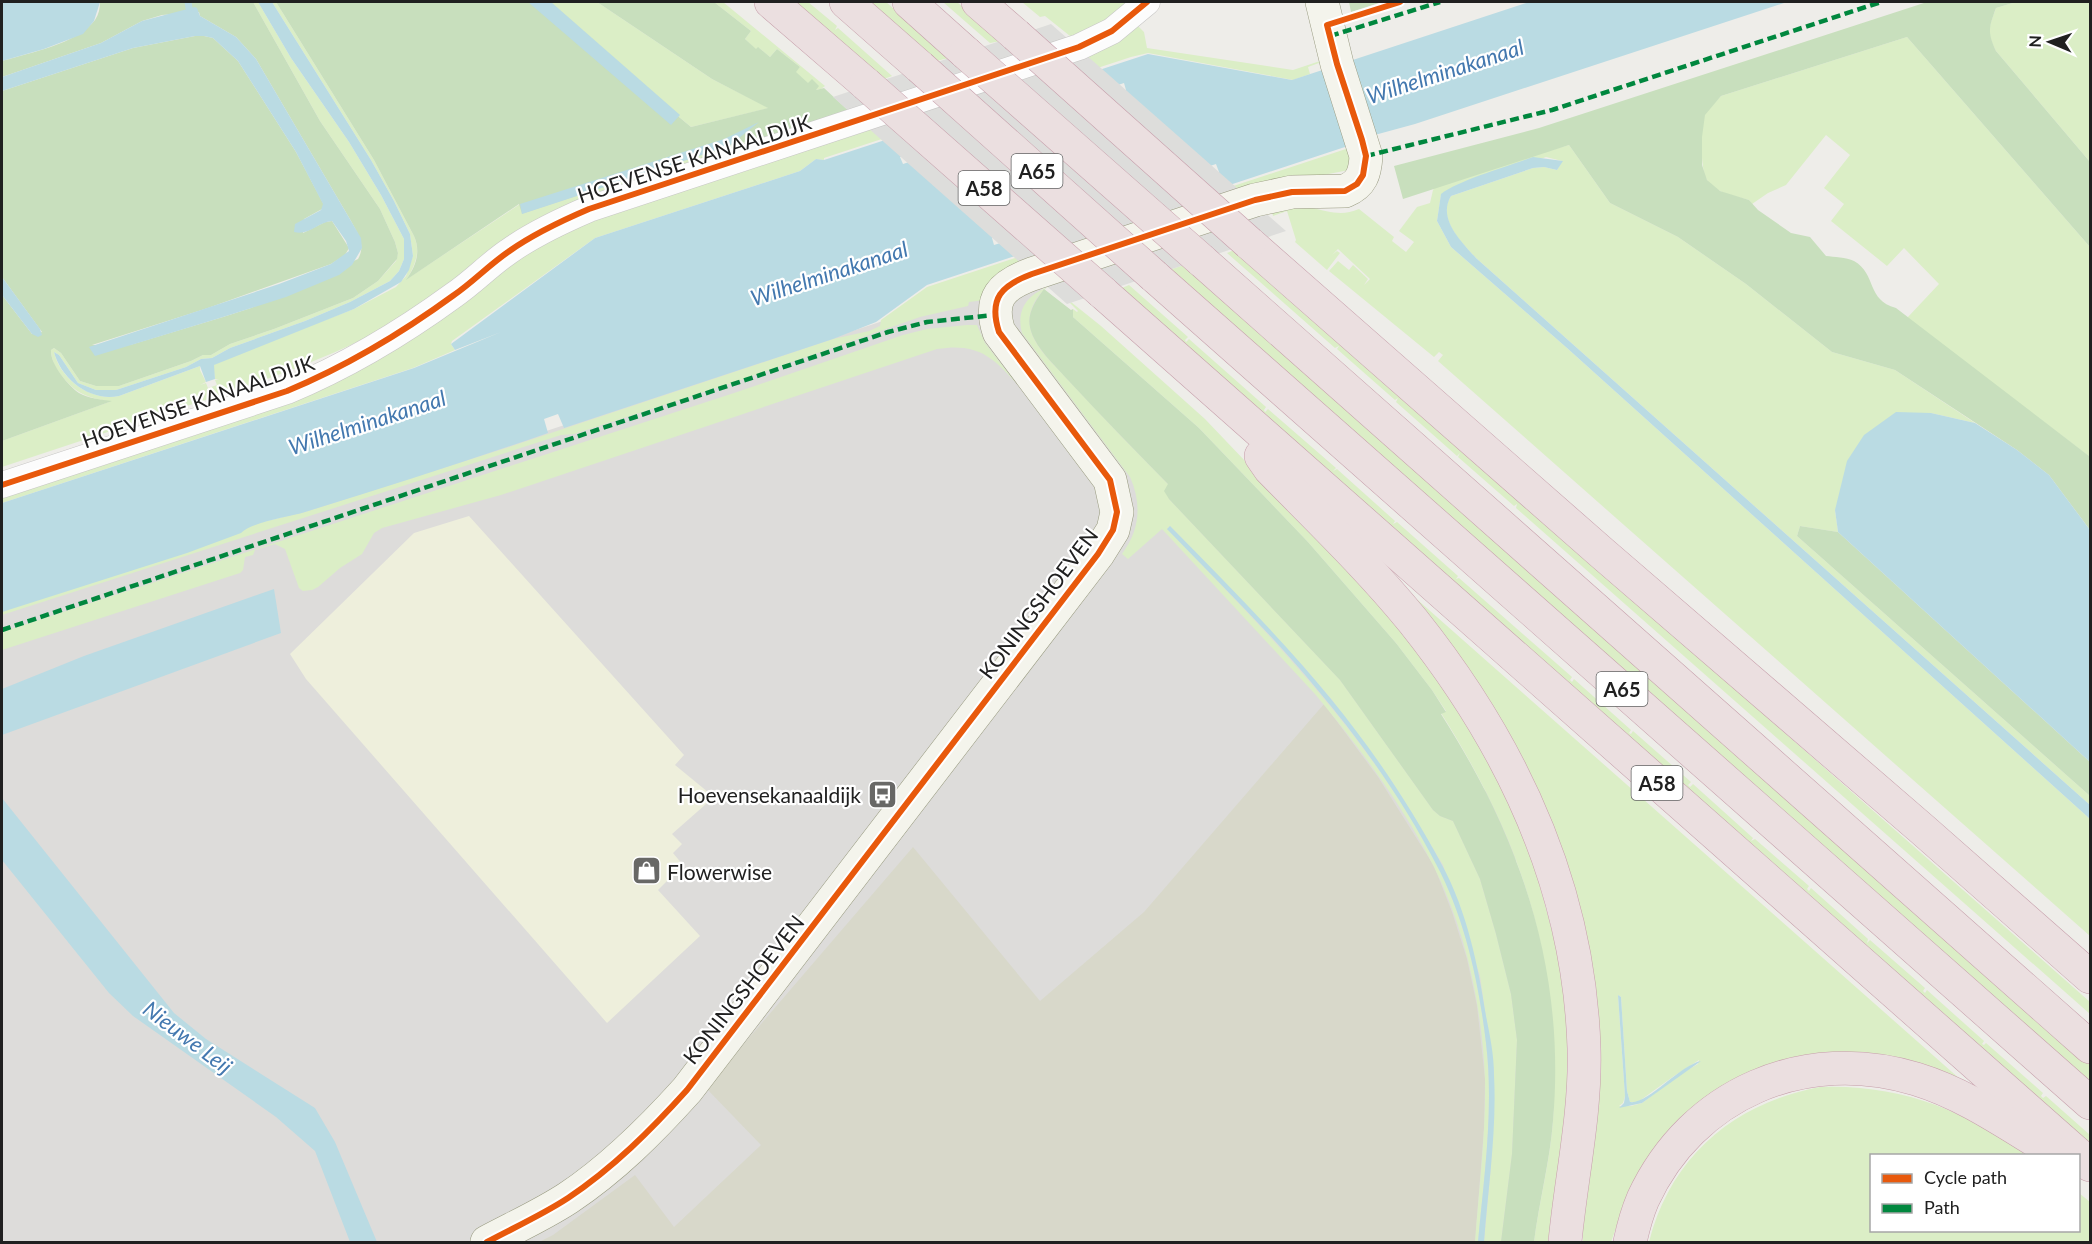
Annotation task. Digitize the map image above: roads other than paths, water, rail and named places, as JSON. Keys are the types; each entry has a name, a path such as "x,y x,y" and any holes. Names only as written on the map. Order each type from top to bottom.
{"highway":[{"name":"A58","path":"771,2 2079,1154"},
{"name":"A65","path":"846,2 2091,1103"},
{"name":"A65","path":"909,2 2091,1047"},
{"path":"978,2 1602,553 2091,977"},
{"name":"A58","path":"1223,400 1270,469 1387,591 1436,651 1477,709 1522,791 1552,870 1565,914 1578,977 1583,1094 1565,1242"},
{"path":"1630,1242 1642,1200 1667,1158 1683,1138 1732,1097 1749,1088 1792,1074 1821,1069 1853,1068 1916,1079 1978,1105 2059,1154"}],"street":[{"name":"HOEVENSE KANAALDIJK","path":"2,485 287,391 322,376 352,361 412,324 455,294 507,252 552,225 589,209 1079,47 1112,31 1147,2"},
{"name":"KONINGSHOEVEN","path":"487,1242 567,1199 612,1166 650,1131 687,1090 1098,554 1113,530 1118,512 1110,480 999,332 994,315 999,294 1014,281 1032,274 1255,200 1292,192 1345,191 1357,184 1363,175 1366,156 1337,64 1322,2"}],"water":[{"path":"2,2 100,2 94,21 83,34 44,49 2,61"},
{"path":"258,2 272,2 371,160 410,234 413,256 409,270 401,282 354,309 214,365 215,379 206,382 200,366 119,396 108,397 88,392 78,386 63,371 54,352 59,355 78,383 96,390 116,390 186,367 201,359 212,358 230,348 305,321 350,302 390,281 399,271 404,259 404,239 381,195 349,142 291,58"},
{"path":"528,2 551,2 680,115 671,125"},
{"name":"Wilhelminakanaal","path":"1529,2 1787,2 1415,124 1371,136 1354,144 927,285 876,322 833,339 564,428 558,414 544,419 548,433 366,493 261,523 187,553 2,612 2,503 414,368 501,332 455,350 451,344 595,238 800,171 816,159 824,160 1148,54 1292,80","holes":["1124,83 1126,90 903,164 900,157","1216,164 1219,172 994,245 992,238"]},
{"path":"195,7 200,16 236,37 256,59 361,238 362,248 352,265 339,275 286,297 95,356 89,347 279,284 331,264 349,251 346,241 332,221 309,231 294,232 295,224 321,210 323,204 296,152 238,61 213,38 195,36 133,48 2,91 2,77 101,43 142,21"},
{"path":"759,122 729,146 522,214 520,204 724,139"},
{"path":"1533,157 1563,161 1557,170 1544,167 1533,168 1451,196 1447,205 1449,222 1464,245 2090,805 2090,819 1567,348 1451,247 1437,221 1441,194 1472,179"},
{"path":"2,277 42,335 38,337 32,334 2,295"},
{"path":"1896,412 1931,413 1975,423 2017,450 2049,475 2090,530 2090,762 1838,532 1835,510 1847,461 1864,435"},
{"path":"1170,526 1273,632 1347,718 1404,800 1451,883 1465,920 1475,958 1493,1060 1495,1096 1493,1138 1484,1242 1478,1242 1489,1118 1486,1043 1475,974 1463,929 1446,885 1410,818 1350,730 1280,647 1167,529"},
{"path":"274,589 281,633 2,735 2,689 84,656"},
{"name":"Nieuwe Leij","path":"2,798 174,1013 206,1039 315,1108 335,1142 377,1242 350,1242 315,1151 276,1117 133,1016 109,993 2,860"},
{"path":"1618,995 1621,997 1627,1091 1630,1102 1645,1097 1683,1070 1701,1061 1642,1103 1619,1108 1624,1103 1625,1096"}],"waterway":[{"path":"188,2 189,8"}],"place":[{"name":"Hoevensekanaaldijk","path":"882,794"},
{"name":"Flowerwise","path":"646,871"}]}
